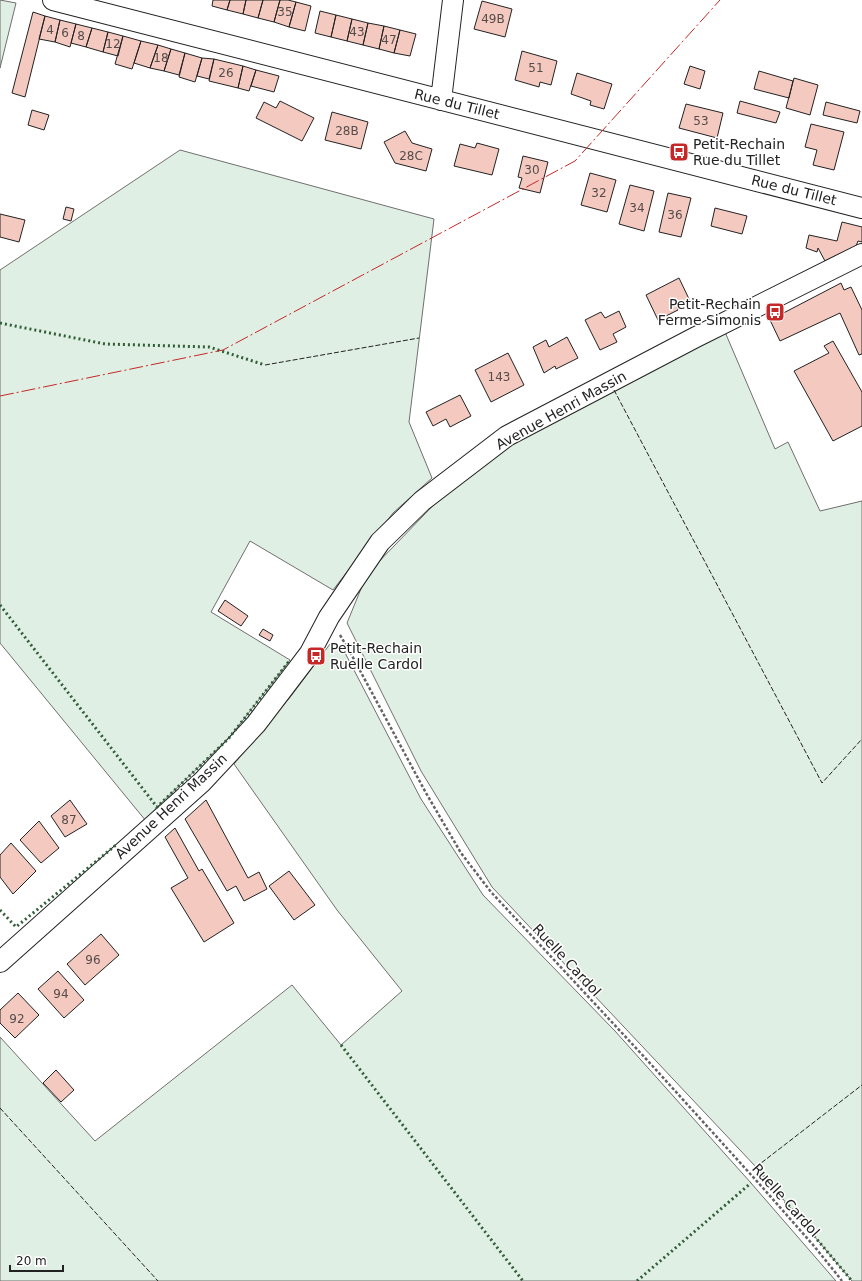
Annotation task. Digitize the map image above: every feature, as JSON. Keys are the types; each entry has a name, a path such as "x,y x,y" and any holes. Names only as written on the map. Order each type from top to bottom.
{"street":[{"name":"Rue du Tillet","path":"53,0 862,208"},
{"path":"441,100 453,0"},
{"name":"Avenue Henri Massin","path":"0,962 202,782 256,724 310,653 329,617 380,542 422,501 507,436 696,337 862,254"}],"path":[{"name":"Ruelle Cardol","path":"329,617 350,652 426,793 461,853 490,892 648,1061 758,1182 814,1246 842,1281"}],"green space":[{"path":"0,0 16,3 0,68"},
{"path":"180,150 434,219 409,422 432,478 393,513 333,590 250,541 211,612 290,660 229,738 157,807 146,821 0,643 0,270"},
{"path":"725,332 775,449 788,442 820,511 862,501 862,1281 852,1281 756,1167 492,887 421,771 347,623 367,574 451,487 523,437"},
{"path":"330,644 342,647 421,799 483,895 615,1031 751,1183 836,1281 0,1281 0,1037 95,1141 292,985 341,1045 402,991 337,910 234,764 291,696"}],"building":[{"path":"213,0 230,0 227,10 212,6"},
{"path":"230,0 246,0 243,14 227,10"},
{"path":"246,0 263,0 258,18 243,14"},
{"path":"263,0 280,0 274,22 258,18"},
{"path":"280,0 296,2 289,27 274,22"},
{"path":"482,1 512,9 505,37 474,29"},
{"path":"296,2 311,6 305,31 289,27"},
{"path":"320,11 336,15 331,37 315,33"},
{"path":"33,12 45,16 25,97 12,93"},
{"path":"336,15 352,19 347,41 331,37"},
{"path":"45,16 60,20 55,42 39,39"},
{"path":"352,19 368,23 363,45 347,41"},
{"path":"60,20 76,24 70,47 55,42"},
{"path":"368,23 384,26 379,49 363,45"},
{"path":"76,24 92,28 86,47 71,43"},
{"path":"384,26 400,30 394,53 379,49"},
{"path":"92,28 108,32 103,52 86,47"},
{"path":"400,30 416,34 410,56 394,53"},
{"path":"108,32 123,36 118,56 103,52"},
{"path":"123,36 141,41 132,69 115,64"},
{"path":"141,41 158,45 150,68 134,63"},
{"path":"158,45 171,49 164,71 150,68"},
{"path":"171,49 185,53 179,75 164,71"},
{"path":"522,51 557,61 551,85 540,82 539,87 515,80"},
{"path":"185,53 202,58 195,82 179,77"},
{"path":"202,58 214,59 209,79 197,76"},
{"path":"214,59 243,66 238,88 209,81"},
{"path":"243,66 256,70 249,91 238,88"},
{"path":"690,66 705,71 700,89 684,84"},
{"path":"256,70 279,76 274,92 251,86"},
{"path":"759,71 793,81 789,98 754,89"},
{"path":"577,73 612,84 604,109 590,105 591,101 571,94"},
{"path":"794,78 818,85 810,115 786,108"},
{"path":"280,101 314,118 302,141 256,118 264,102 276,108"},
{"path":"740,101 780,112 776,123 737,113"},
{"path":"826,102 860,111 857,123 823,115"},
{"path":"686,104 723,113 717,138 679,128"},
{"path":"32,110 49,115 44,130 28,125"},
{"path":"332,112 368,122 361,149 325,140"},
{"path":"811,124 844,132 834,170 813,165 817,150 805,147"},
{"path":"405,131 412,143 432,149 426,171 395,163 384,142"},
{"path":"477,143 499,149 492,175 454,166 460,144 475,148"},
{"path":"523,156 548,162 540,193 519,188 522,178 518,177"},
{"path":"590,173 616,180 607,212 581,205"},
{"path":"630,185 654,191 644,231 619,224"},
{"path":"668,193 691,198 681,237 659,232"},
{"path":"66,207 74,209 71,221 63,219"},
{"path":"715,208 747,216 742,234 711,226"},
{"path":"0,214 25,220 19,242 0,237"},
{"path":"842,222 862,227 862,242 858,241 856,246 825,261 818,248 817,252 806,248 809,235 837,241"},
{"path":"679,278 690,301 677,307 678,310 658,320 646,295"},
{"path":"841,283 844,290 851,287 862,310 862,354 859,355 840,313 780,341 770,320"},
{"path":"619,311 626,327 613,334 617,342 600,350 585,320 601,312 605,318"},
{"path":"567,337 578,358 556,369 555,366 544,373 533,347 546,340 549,347"},
{"path":"833,341 862,392 862,426 833,441 794,371 829,353 824,346"},
{"path":"508,353 524,385 491,402 475,370"},
{"path":"460,395 471,416 450,427 446,419 433,426 426,412"},
{"path":"225,600 248,616 241,626 218,611"},
{"path":"263,629 273,635 270,641 259,635"},
{"path":"70,800 87,824 65,837 51,816"},
{"path":"206,800 248,878 259,872 267,889 244,901 236,886 227,891 185,819"},
{"path":"39,821 59,848 41,863 20,840"},
{"path":"175,828 199,871 202,869 234,923 204,942 171,888 188,878 165,837"},
{"path":"11,843 36,871 13,894 0,877 0,855"},
{"path":"289,871 315,905 294,920 269,886"},
{"path":"101,934 119,955 85,985 67,964"},
{"path":"58,971 84,1000 64,1018 38,989"},
{"path":"18,993 39,1015 15,1038 0,1023 0,1010"},
{"path":"56,1070 74,1090 61,1102 43,1083"}],"hedge":[{"path":"0,323 105,344 209,347 265,365"},
{"path":"0,605 157,807 229,738 290,660"},
{"path":"0,910 16,927 116,845"},
{"path":"341,1045 523,1281"},
{"path":"756,1167 852,1281"},
{"path":"637,1281 751,1183"}],"fence":[{"path":"265,365 419,338"},
{"path":"614,390 822,783 862,739"},
{"path":"756,1167 862,1085"},
{"path":"0,1108 158,1281"}],"power":[{"path":"0,396 223,350 575,161 720,0"}],"place":[{"name":"Petit-Rechain Rue du Tillet","path":"679,152"},
{"name":"Petit-Rechain Ferme Simonis","path":"775,312"},
{"name":"Petit-Rechain Ruelle Cardol","path":"316,656"}]}
